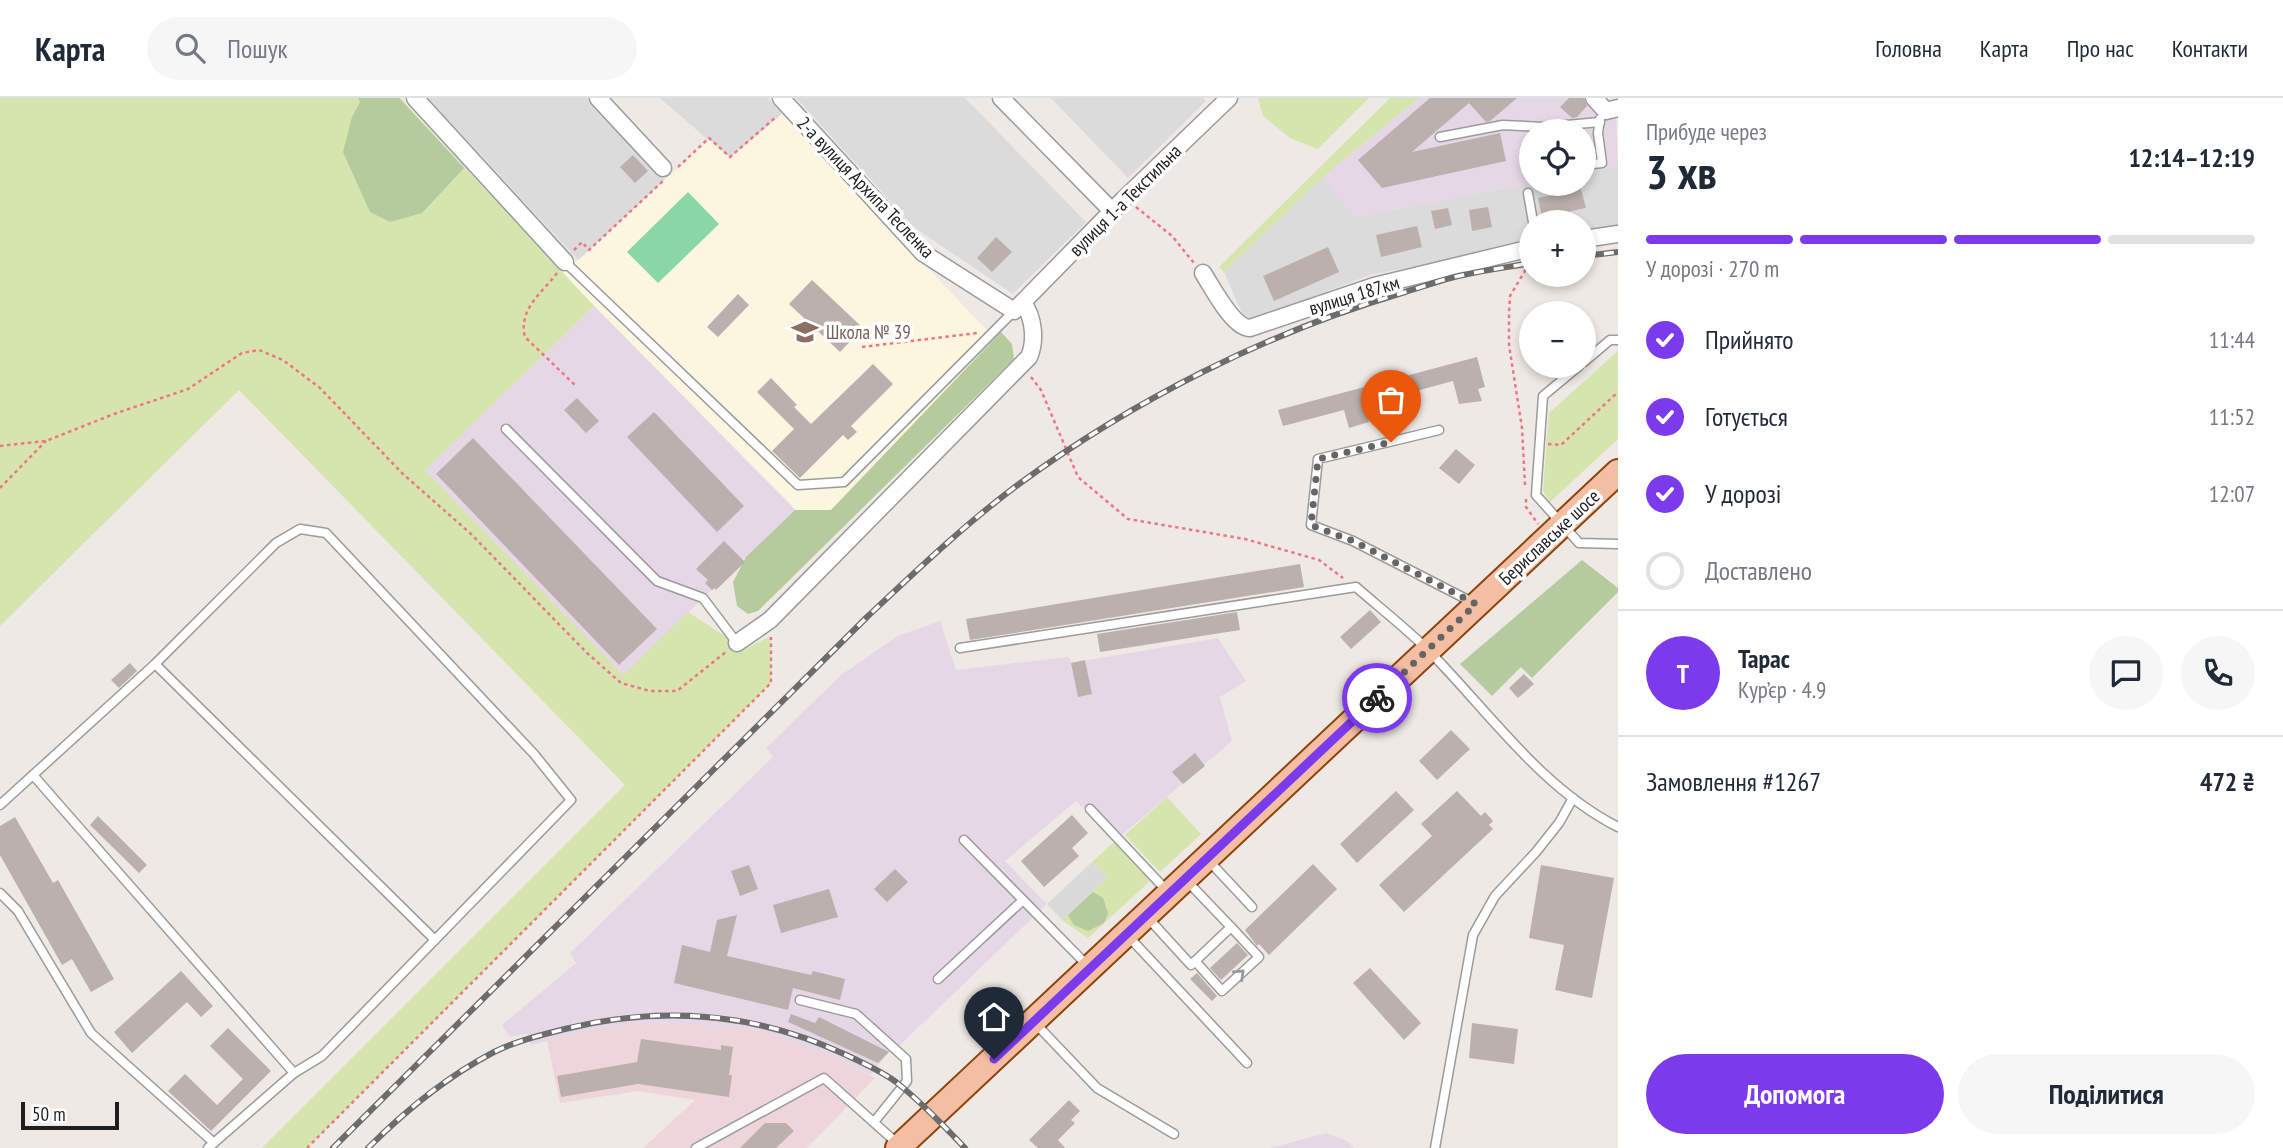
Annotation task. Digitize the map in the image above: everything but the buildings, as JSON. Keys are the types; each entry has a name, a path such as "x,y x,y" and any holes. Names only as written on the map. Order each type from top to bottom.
{"main road":[{"name":"Бериславське шосе","path":"902,1146 1618,472"}],"street":[{"path":"415,98 565,262"},
{"path":"597,98 663,167"},
{"path":"1001,98 1112,211"},
{"path":"1594,98 1608,114"},
{"name":"вулиця 1-а Текстильна","path":"1019,307 1221,100"},
{"name":"2-а вулиця Архипа Тесленка","path":"784,102 923,253 1019,307"},
{"path":"1596,237 1618,234"},
{"name":"вулиця 187км","path":"1203,273 1236,322 1250,328 1374,286 1519,251"},
{"path":"737,643 771,620 1029,358 1033,344 1029,312 1019,307"}],"lane":[{"path":"1440,137 1503,125 1544,127 1608,114"},
{"path":"1596,164 1602,163 1598,133 1608,114"},
{"path":"565,262 798,485 844,482 1019,307"},
{"path":"1596,351 1609,340 1618,340"},
{"path":"1565,378 1543,396 1536,495 1555,531 1579,543 1618,544"},
{"path":"506,429 657,581 703,598 737,643"},
{"path":"1439,430 1318,459 1311,525 1353,541 1476,604"},
{"path":"0,805 155,664 276,543 300,529 326,533 534,754 571,800 322,1056 294,1073 210,1145 91,1033 18,911 0,893"},
{"path":"960,648 1356,587 1427,650 1527,757 1590,813 1618,827"},
{"path":"155,664 435,940"},
{"path":"33,775 294,1073"},
{"path":"1435,1148 1473,936 1494,896 1559,823 1573,798"},
{"path":"1090,809 1178,887 1231,927 1259,957 1222,991 1195,961"},
{"path":"964,839 1091,969"},
{"path":"1208,859 1252,907"},
{"path":"938,979 1023,900"},
{"path":"1147,917 1191,965 1231,927"},
{"path":"1126,935 1247,1063"},
{"path":"800,1000 856,1014 906,1059 907,1081 874,1122"},
{"path":"1034,1022 1097,1087 1174,1134"},
{"path":"696,1148 824,1078 902,1146"}],"path":[{"path":"582,242 589,250 709,138 730,157 784,102"},
{"path":"1125,198 1172,236 1203,273"},
{"path":"565,262 526,310 523,329 525,337 577,387"},
{"path":"1519,281 1510,296 1509,345 1522,428 1526,507 1555,531"},
{"path":"862,347 995,331"},
{"path":"0,446 46,441 114,414 188,390 242,353 259,350 284,360 320,388 403,474 471,534 587,653 621,683 650,691 677,691 737,643"},
{"path":"1022,366 1041,390 1078,477 1128,519 1244,539 1319,560 1356,587"},
{"path":"1540,443 1561,445 1618,392"},
{"path":"0,488 46,441"},
{"path":"307,1148 771,683 771,620"}],"shaded area":[{"path":"428,98 587,98 665,180 578,260"},
{"path":"660,98 768,98 782,114 730,159"},
{"path":"796,98 965,98 1086,222 1013,294 915,228"},
{"path":"1051,98 1203,98 1206,101 1128,178"},
{"path":"1419,98 1585,98 1590,103 1616,113 1618,166 1596,171 1596,119 1519,119 1519,185 1356,217 1323,177"},
{"name":"Школа № 39","path":"782,114 1014,359 828,542 561,272 569,264 579,260 709,139 730,158"},
{"path":"1618,166 1618,227 1596,232 1596,210 1519,210 1519,246 1370,275 1246,322 1224,272 1323,177 1356,217 1519,185 1519,196 1596,196 1596,171"},
{"path":"594,306 795,510 623,675 424,470"},
{"path":"940,621 956,670 1069,657 1071,663 1218,638 1246,681 1220,697 1232,741 1114,842 1076,801 1005,861 1047,904 899,1046 890,1051 870,1075 838,1059 761,1030 659,1022 605,1027 531,1045 527,1033 510,1037 502,1025 576,963 570,953 773,757 766,748 841,675 898,636"},
{"path":"1092,862 1107,878 1062,920 1047,904"},
{"path":"659,1022 761,1030 834,1057 875,1078 807,1148 643,1148 695,1100 638,1091 560,1103 547,1041 605,1027"},
{"path":"1326,1133 1347,1141 1354,1148 1270,1148"}],"green space":[{"path":"0,98 400,98 594,306 425,470 623,675 688,612 745,649 771,636 771,683 307,1148 262,1148 625,785 239,390 0,626"},
{"path":"358,98 399,98 464,168 422,213 390,222 370,212 343,152 352,117 360,102"},
{"path":"1258,98 1369,98 1318,149 1290,138 1263,116"},
{"path":"1390,98 1419,98 1323,177 1224,272 1219,267"},
{"path":"688,192 719,224 658,283 627,252"},
{"path":"1001,332 1012,344 1014,359 758,611 748,614 737,606 733,582 746,557 795,510 831,510"},
{"path":"1618,351 1618,439 1550,502 1543,491 1549,413 1588,378 1596,378 1596,371"},
{"path":"1582,560 1618,588 1618,592 1532,678 1521,667 1492,696 1460,664"},
{"path":"1167,797 1201,834 1160,872 1125,835"},
{"path":"1114,842 1150,881 1088,938 1062,920 1107,878 1092,862"},
{"path":"1093,892 1103,898 1108,913 1104,923 1088,931 1074,925 1068,915"}],"railway":[{"path":"1596,255 1618,252"},
{"path":"333,1148 867,617 922,565 1019,484 1108,424 1251,349 1351,309 1440,281 1519,265"},
{"path":"368,1148 397,1120 443,1083 502,1048 538,1036 601,1021 672,1015 742,1021 776,1029 844,1054 896,1082 965,1148"}],"way so far":[{"path":"1377,698 1476,604 1353,541 1311,525 1318,459 1391,442"}],"place":[{"name":"Школа № 39","path":"805,332"}],"route":[{"path":"994,1059 1377,698"}]}
